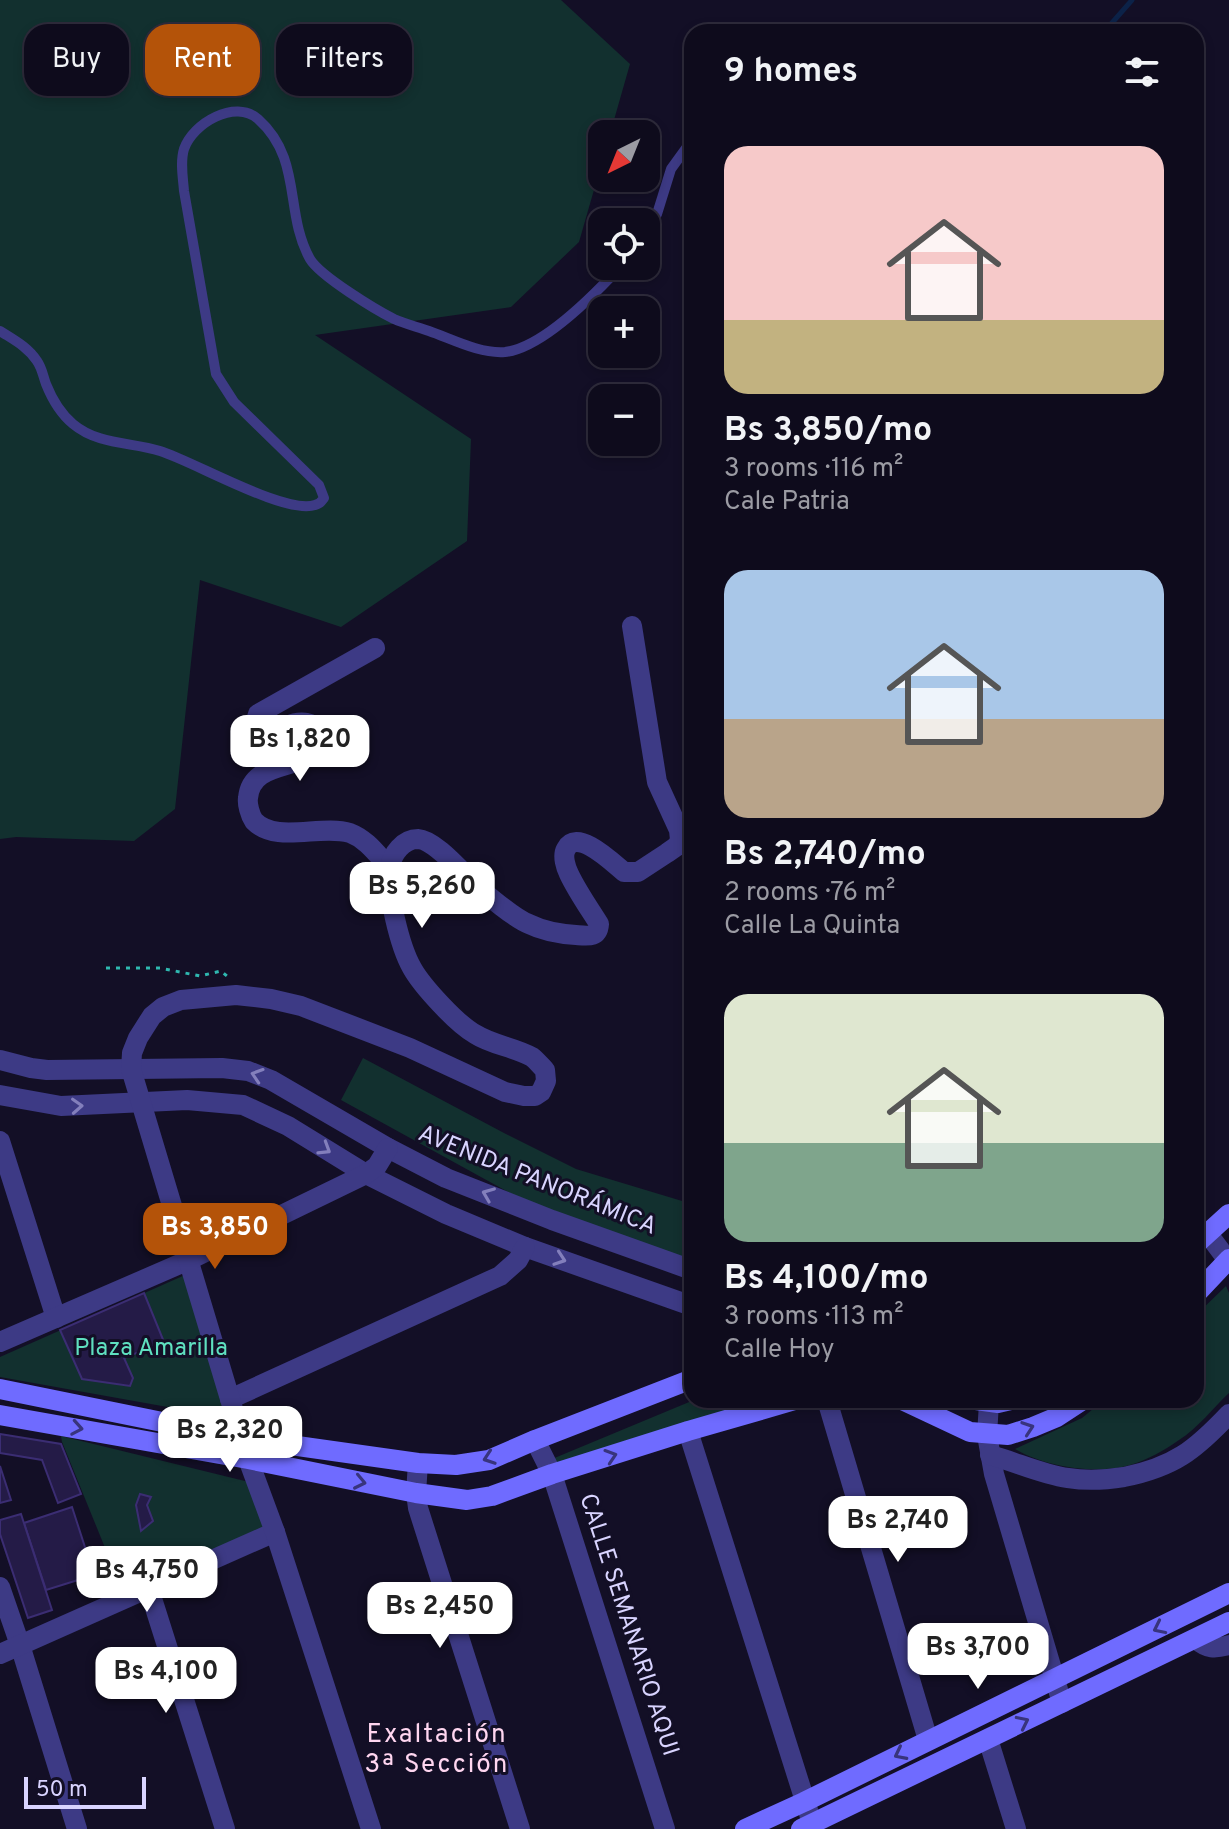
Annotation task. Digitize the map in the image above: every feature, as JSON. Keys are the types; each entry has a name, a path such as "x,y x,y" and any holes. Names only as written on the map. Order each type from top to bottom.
{"street":[{"path":"371,1829 275,1532 241,1438 131,1069 132,1053 152,1016 163,1007 181,1000 236,995 301,1006 410,1048 505,1092 535,1096 541,1092 546,1081 545,1070 532,1058 478,1037 465,1028 412,969 403,947 389,886 390,866 400,846 406,841 419,839 433,846 482,890 527,924 563,934 596,934 599,924 568,872 564,858 566,849 572,843 580,842 591,846 624,872 630,873 638,872 667,853 680,840 679,830 657,782 632,626"},
{"path":"375,648 258,714 255,724 260,732 269,734 295,723 312,724 319,733 320,745 308,757 263,773 251,784 247,800 255,822 269,831 351,833 368,843 390,866"},
{"name":"AVENIDA PANORÁMICA","path":"0,1060 47,1070 222,1068 248,1071 271,1080 446,1178 684,1267"},
{"path":"0,1095 61,1106 187,1100 243,1105 288,1126 366,1174 446,1214 525,1247 684,1303"},
{"path":"0,1141 56,1318"},
{"path":"0,1342 189,1260 366,1174 377,1166 388,1148"},
{"path":"1204,1237 1229,1214"},
{"path":"1204,1241 1229,1260 1204,1286"},
{"path":"230,1399 500,1276 518,1260 525,1247"},
{"path":"0,1389 241,1438 418,1463 472,1464 684,1382"},
{"path":"0,1415 467,1500 492,1496 552,1474 767,1408"},
{"path":"829,1408 928,1740"},
{"path":"919,1408 970,1432 1023,1466 1068,1478 1093,1480 1145,1473 1166,1466 1192,1449 1229,1414"},
{"path":"984,1408 994,1474 1062,1703"},
{"path":"989,1445 1057,1417 1071,1408"},
{"path":"688,1431 804,1802 807,1826 1229,1622"},
{"name":"CALLE SEMANARIO AQUI","path":"535,1440 552,1474 665,1829"},
{"path":"418,1463 418,1508 520,1829"},
{"path":"0,1654 275,1532"},
{"path":"0,1587 77,1829"},
{"path":"149,1589 225,1829"},
{"path":"745,1829 1229,1593"},
{"path":"1196,1639 1211,1648 1229,1645"},
{"path":"988,1739 1016,1829"}],"lane":[{"path":"0,331 27,347 40,364 46,385 61,411 75,426 95,438 160,451 267,497 312,506 318,505 324,498 319,485 234,402 216,374 184,191 182,162 184,147 202,124 236,111 258,119 279,144 289,169 298,231 311,261 323,275 395,319 482,349 505,352 552,330 608,280"},
{"path":"659,208 671,169 684,151"}],"path":[{"path":"106,968 160,968 200,976 221,971 233,984 236,995"}],"green space":[{"path":"0,0 561,0 630,64 614,120 588,120 588,192 593,192 579,242 511,307 315,335 471,439 467,541 341,627 200,580 175,809 134,841 0,839"},
{"path":"363,1058 576,1169 684,1202 684,1257 530,1204 341,1100"},
{"name":"Plaza Amarilla","path":"185,1275 229,1418 0,1377 0,1357"},
{"path":"1226,1286 1229,1293 1229,1393 1186,1435 1162,1451 1117,1468 1071,1468 1015,1449 1082,1418 1094,1408 1204,1408 1204,1307"},
{"path":"684,1404 684,1408 763,1408 559,1470 552,1459"},
{"path":"61,1436 253,1483 265,1523 261,1530 123,1592"}],"building":[{"path":"144,1293 164,1342 124,1358 133,1378 130,1386 82,1379 60,1330"},
{"path":"0,1434 61,1444 81,1494 58,1503 42,1460 0,1453"},
{"path":"0,1466 11,1500 0,1503"},
{"path":"140,1494 151,1497 147,1505 153,1521 141,1531 136,1505"},
{"path":"72,1507 94,1575 46,1590 24,1523"},
{"path":"21,1514 52,1610 28,1618 0,1534 0,1520"}],"waterway":[{"path":"1111,24 1132,0"}],"district":[{"name":"Exaltación 3ª Sección","path":"437,1750"}]}
